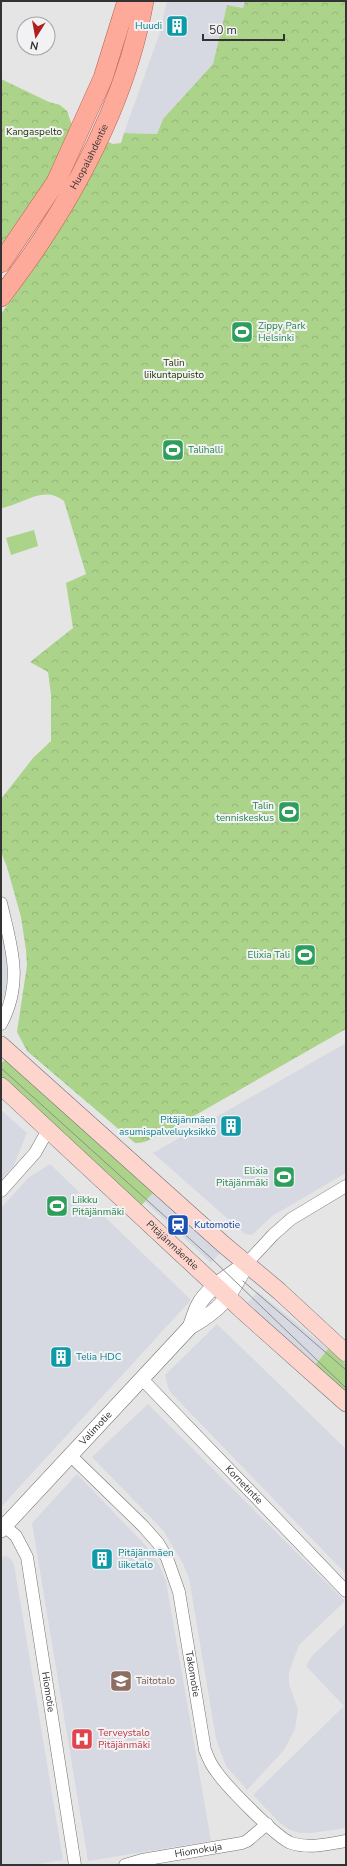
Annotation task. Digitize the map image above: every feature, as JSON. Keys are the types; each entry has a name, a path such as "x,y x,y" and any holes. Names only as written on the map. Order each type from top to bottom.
{"main road":[{"name":"Huopalahdentie","path":"1,263 56,182 103,78 127,1"},
{"name":"Huopalahdentie","path":"1,297 44,237 72,191 96,145 122,84 134,45 144,1"},
{"path":"1,1045 247,1263 346,1353"},
{"name":"Pitäjänmäentie","path":"1,1086 229,1298 346,1403"}],"street":[{"path":"1,903 15,971 12,996 1,1024"},
{"path":"1,1191 53,1135"},
{"path":"247,1263 273,1235 291,1219 346,1186"},
{"name":"Valimotie","path":"190,1327 198,1305 216,1286 247,1263"},
{"name":"Valimotie","path":"2,1526 190,1327 210,1316 229,1298 247,1263"},
{"name":"Kornetintie","path":"142,1379 346,1591"},
{"name":"Takomotie","path":"70,1454 143,1526 158,1543 167,1558 179,1592 207,1756 216,1772 267,1824 286,1841 299,1845 317,1846 346,1841"},
{"name":"Hiomotie","path":"2,1526 16,1536 27,1557 75,1865"},
{"name":"Hiomokuja","path":"125,1865 142,1860 242,1843 247,1841 267,1824"}],"shaded area":[{"path":"167,1 245,1 243,8 227,5 213,64 163,119 157,134 124,133 159,35"},
{"path":"1,926 9,973 8,986 1,1003"},
{"path":"346,1043 346,1173 272,1216 252,1235 245,1234 153,1153"},
{"path":"1,1110 27,1133 14,1165 1,1180"},
{"path":"50,1164 191,1300 1,1507 1,1208 28,1178"},
{"path":"154,1192 220,1253 211,1263 145,1202"},
{"path":"258,1292 328,1349 315,1365 247,1303"},
{"path":"217,1324 346,1449 346,1574 171,1393 165,1375"},
{"path":"148,1404 345,1601 299,1645 289,1672 289,1684 298,1709 295,1729 284,1750 247,1790 226,1766 216,1739 189,1578 183,1564 163,1530 92,1457"},
{"path":"77,1474 147,1547 158,1563 166,1581 211,1841 88,1861 32,1523"},
{"path":"6,1556 11,1559 14,1564 63,1860 31,1865 1,1865 1,1557"},
{"path":"346,1623 346,1828 312,1833 300,1833 290,1830 280,1823 253,1795 344,1706 306,1666 312,1656"}],"green space":[{"name":"Talin liikuntapuisto","path":"245,1 346,1 346,1029 164,1133 146,1141 135,1143 27,1051 17,1032 27,965 26,950 21,917 7,867 1,852 1,799 33,758 51,741 51,695 48,672 30,662 73,628 66,583 86,574 64,501 56,496 48,494 33,497 1,508 1,314 38,263 106,141 113,144 121,143 124,133 157,134 163,119 213,64 227,5 243,8"},
{"name":"Kangaspelto","path":"1,79 49,102 60,105 67,111 74,127 25,221 1,252"},
{"path":"34,530 38,546 11,555 6,538"},
{"path":"7,1057 155,1191 140,1207 1,1079 1,1064"},
{"path":"328,1349 346,1364 346,1399 315,1365"}],"tram line":[{"path":"1,1068 211,1258 346,1388"},
{"path":"243,1281 346,1370"}],"place":[{"name":"Huudi","path":"177,26"},
{"name":"Zippy Park Helsinki","path":"242,332"},
{"name":"Talihalli","path":"173,450"},
{"name":"Talin tenniskeskus","path":"289,812"},
{"name":"Elixia Tali","path":"305,955"},
{"name":"Pitäjänmäen asumispalveluyksikkö","path":"231,1126"},
{"name":"Elixia Pitäjänmäki","path":"284,1177"},
{"name":"Liikku Pitäjänmäki","path":"57,1206"},
{"name":"Kutomotie","path":"178,1225"},
{"name":"Telia HDC","path":"61,1357"},
{"name":"Pitäjänmäen liiketalo","path":"102,1559"},
{"name":"Taitotalo","path":"121,1681"},
{"name":"Terveystalo Pitäjänmäki","path":"82,1739"}]}
